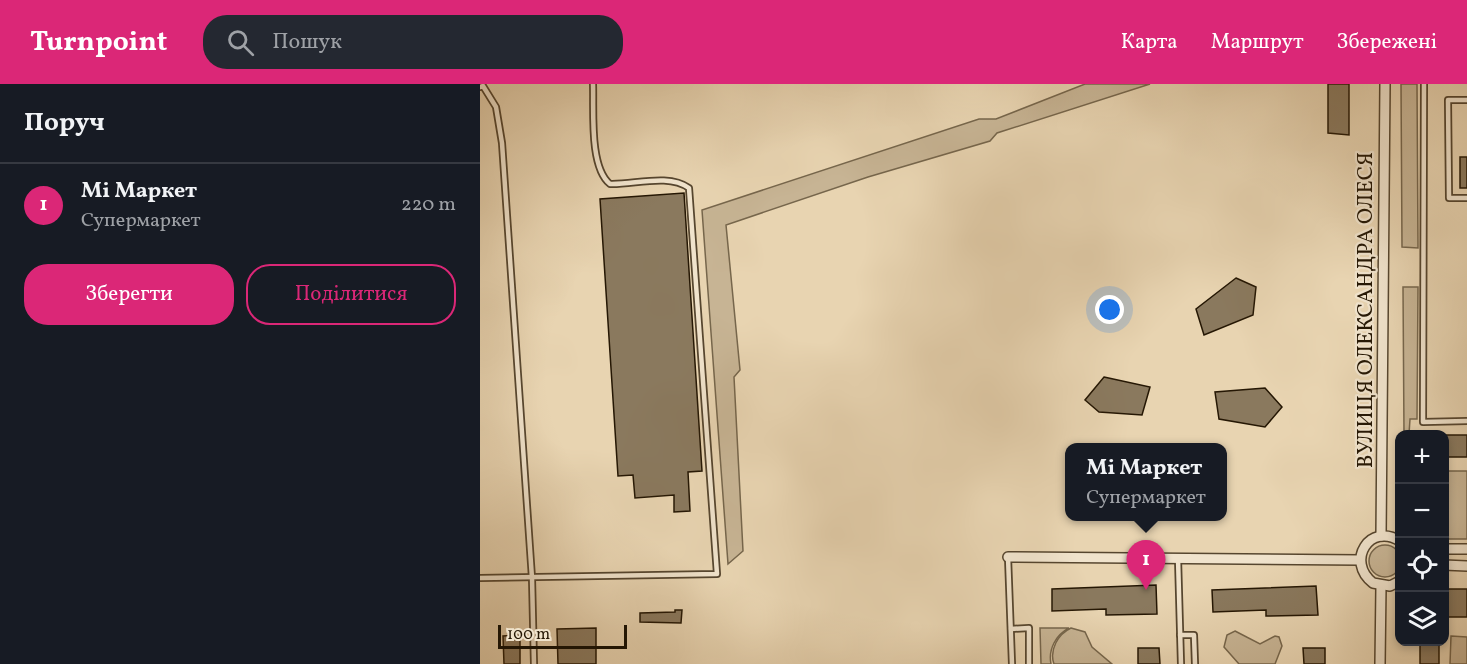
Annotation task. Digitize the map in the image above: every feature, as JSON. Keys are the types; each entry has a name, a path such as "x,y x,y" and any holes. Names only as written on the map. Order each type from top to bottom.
{"street":[{"name":"ВУЛИЦЯ ОЛЕКСАНДРА ОЛЕСЯ","path":"1382,536 1385,84"},
{"path":"1395,540 1382,536 1365,546 1360,560 1366,578 1381,586 1395,582"},
{"path":"1449,549 1467,549"},
{"path":"1008,557 1360,560"},
{"path":"1449,565 1467,566"},
{"path":"1380,664 1381,586"}],"lane":[{"path":"480,578 717,574 689,188 684,184 662,181 610,184 603,179 597,165 593,84"},
{"path":"1424,84 1423,422 1467,422"},
{"path":"480,87 483,86 496,107 502,143 532,578 534,664"},
{"path":"1467,100 1448,100 1449,198 1467,198"},
{"path":"1008,557 1012,664"},
{"path":"1178,558 1181,664"},
{"path":"1011,629 1029,628 1029,664"},
{"path":"1180,635 1194,635 1195,664"}],"shaded area":[{"path":"1085,84 1150,84 997,133 990,141 868,177 726,225 740,370 734,377 743,551 728,564 702,210 979,119 996,119"},
{"path":"1401,84 1417,84 1418,248 1402,247"},
{"path":"1403,287 1418,287 1417,419 1410,419 1409,430 1404,430"},
{"path":"1449,471 1467,471 1467,539 1449,539"},
{"path":"1385,545 1395,548 1395,574 1385,577 1373,573 1369,561 1373,549"},
{"path":"1040,628 1069,628 1060,634 1054,643 1050,658 1051,664 1041,664"},
{"path":"1071,628 1085,632 1092,647 1112,664 1054,664 1053,653 1056,643 1062,634"},
{"path":"1235,631 1260,644 1275,636 1279,637 1282,646 1275,664 1239,664 1224,647 1227,635"},
{"path":"1451,636 1467,637 1467,664 1450,664"}],"building":[{"path":"1328,84 1349,84 1349,135 1328,133"},
{"path":"1460,157 1467,157 1467,188 1460,188"},
{"path":"684,193 702,471 688,472 690,511 674,512 674,495 635,498 633,475 618,476 600,199"},
{"path":"1236,278 1256,287 1253,315 1204,335 1196,309"},
{"path":"1104,377 1150,387 1142,415 1099,412 1085,400"},
{"path":"1265,388 1282,407 1265,427 1219,419 1215,392"},
{"path":"1449,435 1467,435 1467,457 1449,457"},
{"path":"1156,585 1157,614 1106,615 1106,609 1052,611 1052,589"},
{"path":"1316,586 1318,615 1266,616 1266,610 1213,612 1212,590"},
{"path":"1449,589 1467,589 1467,617 1449,617"},
{"path":"675,610 682,610 681,623 640,622 640,613 675,612"},
{"path":"596,628 596,664 558,664 557,629"},
{"path":"520,635 520,664 504,664 503,636"},
{"path":"1420,646 1439,646 1439,664 1420,664"},
{"path":"1138,648 1159,648 1160,664 1138,664"},
{"path":"1303,648 1325,648 1325,664 1304,664"}],"place":[{"name":"Мі Маркет","path":"1146,590"}]}
